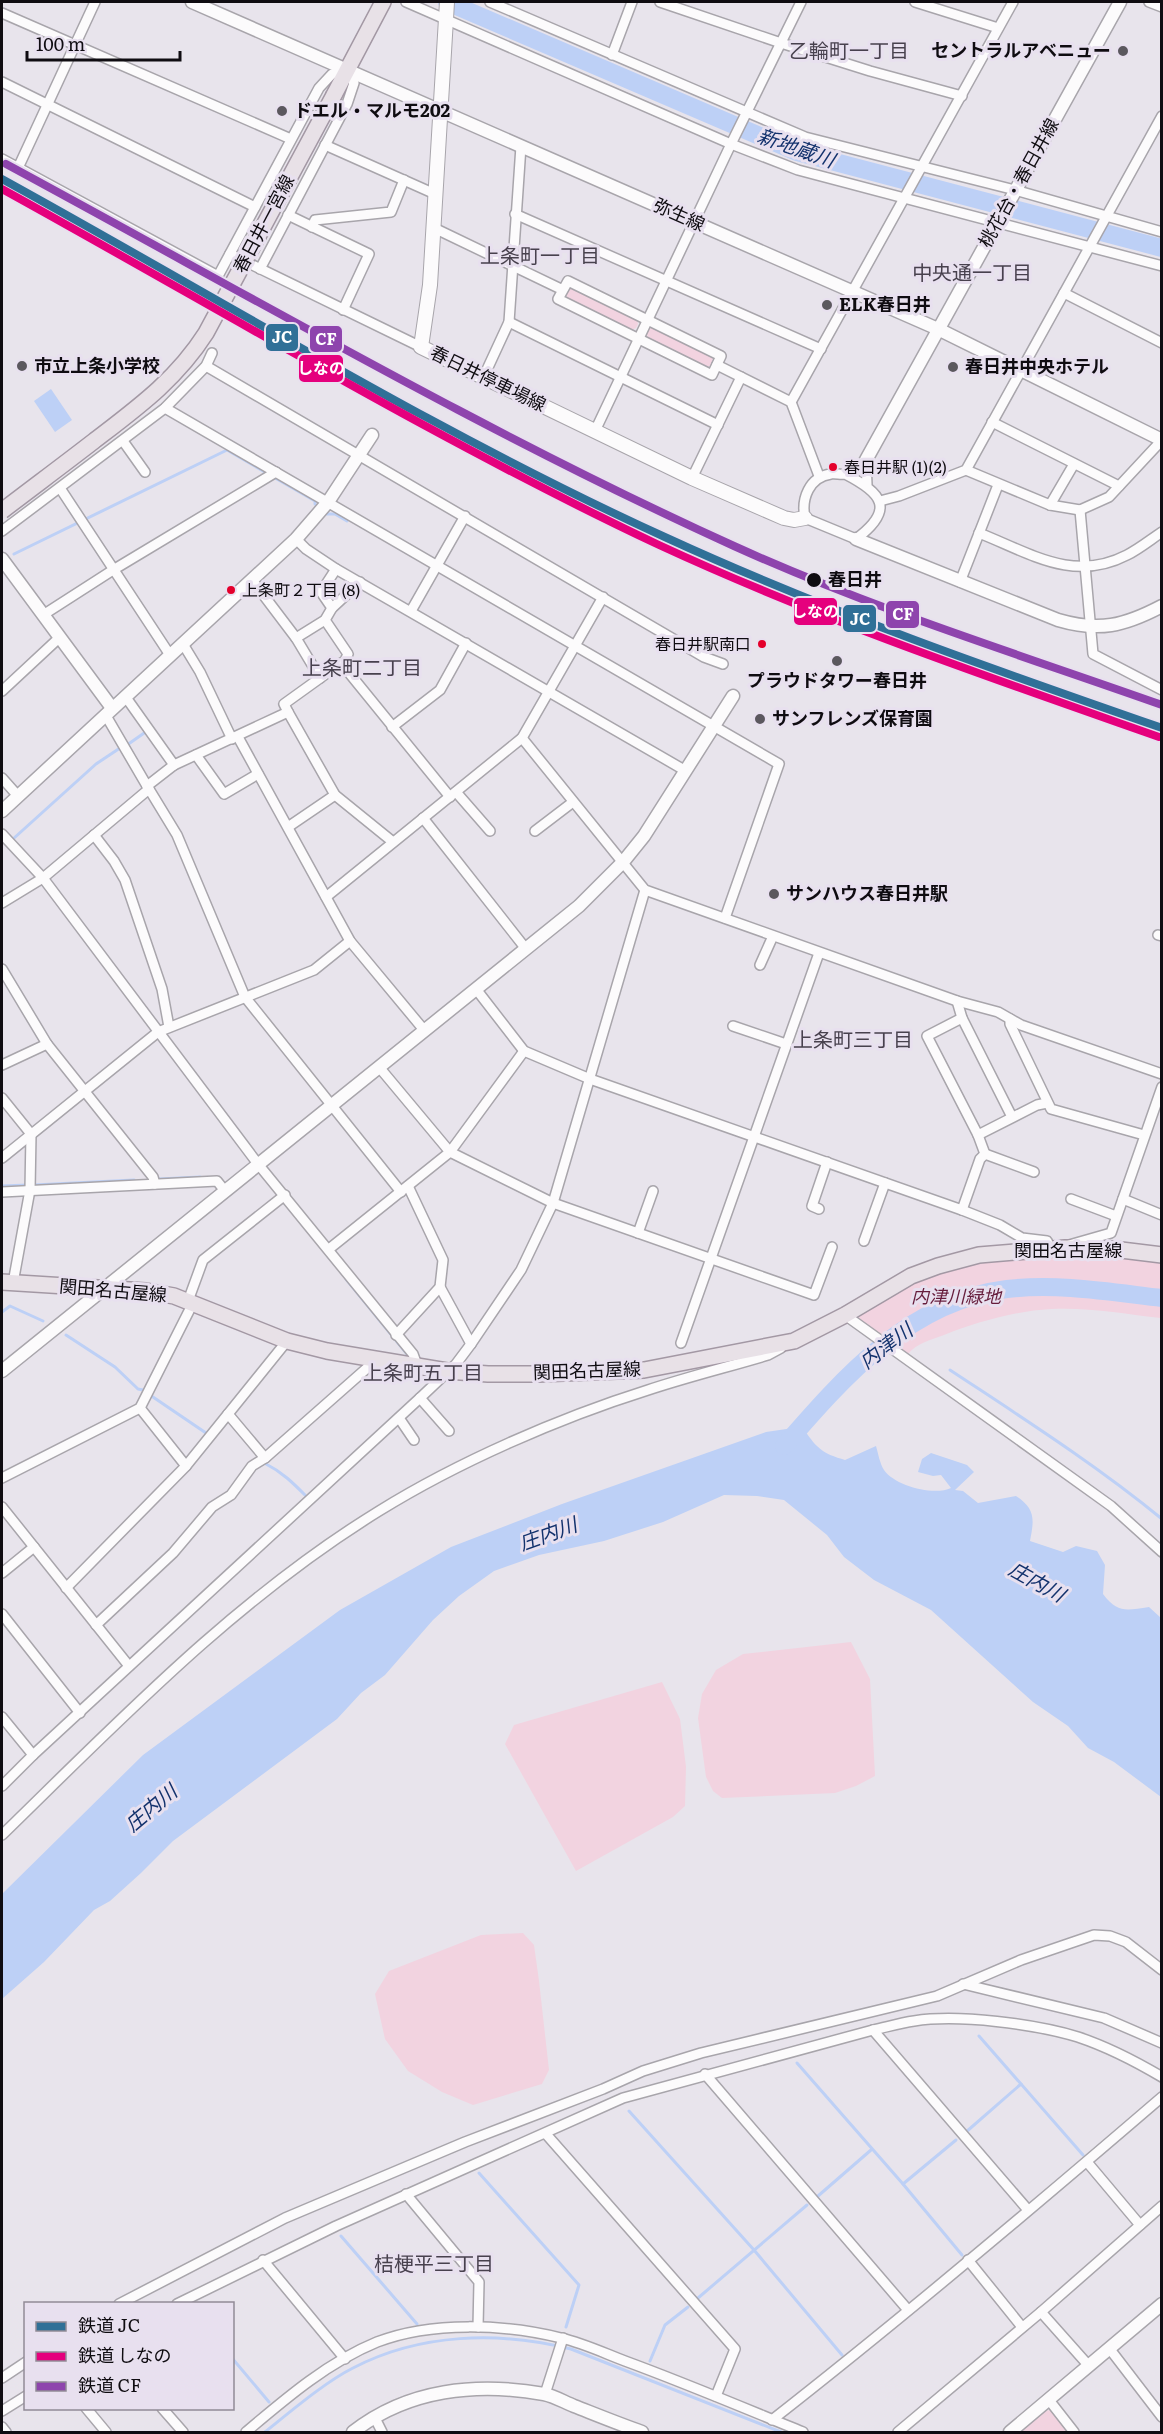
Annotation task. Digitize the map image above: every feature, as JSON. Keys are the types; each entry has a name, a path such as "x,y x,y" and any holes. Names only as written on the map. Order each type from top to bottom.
{"main road":[{"name":"春日井一宮線","path":"2,511 140,405 168,382 188,359 206,333 383,2"},
{"name":"春日井停車場線","path":"447,11 430,285 418,351 484,376 692,478 784,518 794,520 805,518"},
{"name":"関田名古屋線","path":"8,1282 146,1291 190,1302 287,1341 375,1361 417,1365 447,1371 498,1374 644,1370 794,1341 845,1315 911,1276 938,1266 999,1252 1113,1249 1161,1255"}],"street":[{"path":"18,168 95,2"},
{"name":"弥生線","path":"192,2 938,329 1161,440"},
{"path":"406,2 447,11 798,170 1090,244 1161,266"},
{"path":"490,2 745,116 805,137 920,172 1104,220 1161,232"},
{"path":"612,55 632,2"},
{"path":"660,2 679,4 781,43 870,71 962,96"},
{"path":"595,431 732,141 801,2"},
{"path":"915,2 998,28"},
{"path":"791,402 1013,2"},
{"name":"桃花台・春日井線","path":"866,460 1120,2"},
{"path":"1149,2 1161,7"},
{"path":"2,13 291,139"},
{"path":"2,159 218,276 319,88 332,74 347,70 354,82 347,104 260,269"},
{"path":"2,82 255,207"},
{"path":"880,501 966,470 1160,120"},
{"path":"325,145 435,194"},
{"path":"484,376 509,322 521,146"},
{"path":"312,226 315,220 392,212 404,180"},
{"path":"515,214 821,349"},
{"path":"288,215 369,254 343,310"},
{"path":"434,228 563,290"},
{"path":"230,254 343,310 418,351"},
{"path":"568,281 721,356 712,375 558,299 563,290 568,281"},
{"path":"1064,293 1161,343"},
{"path":"509,322 718,425"},
{"path":"2,531 165,408 206,366 212,353"},
{"path":"717,365 791,402 819,477"},
{"path":"206,366 704,657 723,664"},
{"path":"692,478 741,377"},
{"path":"165,408 779,764 725,918"},
{"path":"992,422 1119,486"},
{"path":"2,811 296,539 328,502 372,435"},
{"path":"966,470 1050,505 1080,510 1109,497 1161,440"},
{"path":"123,441 145,472"},
{"path":"845,474 866,460"},
{"path":"866,460 867,485"},
{"path":"1050,505 1074,464"},
{"path":"43,615 276,472"},
{"path":"856,539 870,529 880,511 880,501 875,492 867,485 845,474 832,473 819,477 812,484 803,502 805,518 960,582 1058,620 1090,627 1114,626 1158,611"},
{"path":"960,582 998,485"},
{"path":"60,488 170,655"},
{"path":"1080,510 1093,654 1161,690"},
{"path":"411,611 465,516"},
{"path":"979,533 1054,563 1084,568 1115,561 1130,554 1161,532"},
{"path":"296,539 306,549 336,569 686,771"},
{"path":"2,559 108,711 148,788 177,835 245,998 331,1106 405,1189 443,1260 440,1287 471,1344"},
{"path":"332,608 321,592 336,569"},
{"path":"252,580 296,638 320,678"},
{"path":"296,638 325,620 332,608 360,582"},
{"path":"326,897 522,738 603,597"},
{"path":"325,620 348,654 343,665"},
{"path":"2,691 59,638"},
{"path":"392,727 440,690 466,643"},
{"path":"183,644 288,827 350,941 424,1030"},
{"path":"393,842 335,795 284,704 341,663 392,727 490,831"},
{"path":"125,696 174,765"},
{"path":"2,1371 579,906 644,836 734,696"},
{"path":"2,903 43,878 174,765 288,712"},
{"path":"522,738 645,890 957,1001 998,1012 1021,1025 1161,1074"},
{"path":"196,755 224,794 258,774"},
{"path":"2,778 18,796"},
{"path":"288,827 335,795"},
{"path":"535,831 573,802"},
{"path":"423,818 526,948"},
{"path":"2,834 43,878 258,1164 413,1354 417,1365"},
{"path":"94,835 125,880 162,989 169,1027"},
{"path":"2,1786 399,1418 456,1364 471,1344 521,1270 553,1203 645,890"},
{"path":"760,965 773,936"},
{"path":"2,1158 158,1032 314,970 350,941"},
{"path":"681,1343 819,953"},
{"path":"2,969 47,1044 153,1177 154,1184"},
{"path":"476,989 524,1051 590,1079 962,1209 1000,1225 1022,1238 1047,1241 1058,1249 1073,1242 1111,1233 1161,1087"},
{"path":"957,1001 962,1018 1012,1117"},
{"path":"962,1018 927,1036 978,1135 985,1154 1034,1172"},
{"path":"1010,1019 1010,1024 1051,1109 1144,1135"},
{"path":"733,1026 786,1044"},
{"path":"2,1065 47,1044"},
{"path":"329,1249 450,1152 524,1051"},
{"path":"379,1067 450,1152 553,1203 814,1295 832,1247"},
{"path":"2,1098 31,1134 30,1190 8,1282"},
{"path":"978,1135 1037,1105 1047,1103"},
{"path":"962,1209 980,1159 985,1154"},
{"path":"819,1209 812,1206 827,1162"},
{"path":"2,1192 217,1181 225,1191"},
{"path":"864,1241 885,1182"},
{"path":"638,1233 653,1191"},
{"path":"2,1478 140,1408 190,1302 202,1260 285,1195"},
{"path":"1071,1199 1116,1216"},
{"path":"1122,1199 1161,1215"},
{"path":"396,1335 440,1287"},
{"path":"845,1315 1111,1506 1161,1552"},
{"path":"66,1588 186,1466 287,1341"},
{"path":"2,1835 182,1659 234,1615 317,1552 379,1510 448,1473 554,1424 646,1390 768,1355 794,1341"},
{"path":"96,1625 173,1553 212,1507 231,1495 252,1466 265,1458 375,1361"},
{"path":"420,1398 449,1431"},
{"path":"140,1408 186,1466"},
{"path":"228,1414 265,1458"},
{"path":"399,1418 414,1440"},
{"path":"2,1507 129,1666"},
{"path":"2,1573 34,1547"},
{"path":"2,1614 80,1713"},
{"path":"2,1717 33,1755"},
{"path":"123,2302 285,2218 465,2142 643,2071 743,2042 937,1996 1021,1960 1094,1935 1110,1936 1126,1942 1161,1970"},
{"path":"963,1984 1104,2018 1161,2043"},
{"path":"181,2302 263,2260 622,2098 873,2030 915,2021 964,2020 1045,2030 1078,2037 1125,2056 1161,2077"},
{"path":"873,2030 1028,2210"},
{"path":"705,2074 908,2310"},
{"path":"772,2420 1087,2162 1161,2097"},
{"path":"546,2134 735,2349 716,2396"},
{"path":"1087,2162 1140,2225"},
{"path":"406,2194 479,2282 478,2327"},
{"path":"899,2432 1041,2312 1161,2206"},
{"path":"263,2260 345,2359"},
{"path":"968,2260 1022,2327"},
{"path":"1010,2433 1161,2304"},
{"path":"1041,2312 1089,2366"},
{"path":"246,2433 277,2407 345,2359 375,2343 406,2333 478,2327 523,2330 562,2339 716,2396 803,2433"},
{"path":"545,2394 562,2339"},
{"path":"1109,2348 1161,2417"},
{"path":"2,2378 24,2363"},
{"path":"353,2433 401,2404 429,2394 459,2389 489,2388 545,2394 642,2433"},
{"path":"2,2411 24,2397"},
{"path":"1049,2400 1074,2433"},
{"path":"87,2410 106,2433"},
{"path":"163,2410 183,2433"},
{"path":"375,2418 382,2433"},
{"path":"2,2427 6,2433"}],"green space":[{"path":"573,288 637,319 636,328 631,330 568,299 566,294 569,289"},
{"path":"654,327 713,357 711,365 707,367 648,338 649,329"},
{"name":"内津川緑地","path":"1065,1252 1161,1259 1161,1318 1079,1309 1024,1312 996,1318 929,1340 908,1354 861,1321 857,1314 908,1283 965,1262"},
{"path":"851,1642 870,1679 875,1776 835,1793 722,1798 713,1791 706,1777 698,1718 702,1694 716,1670 743,1654"},
{"path":"662,1682 680,1719 686,1767 685,1806 673,1817 576,1871 505,1744 514,1725"},
{"path":"523,1933 534,1945 539,1981 549,2070 542,2084 473,2105 442,2092 408,2071 385,2039 375,1994 389,1971 481,1935"},
{"path":"1052,2410 1069,2432 1018,2432 1043,2411"}],"water":[{"path":"51,389 72,420 55,432 34,401"},
{"name":"庄内川","path":"800,1427 820,1449 845,1460 876,1446 880,1462 889,1476 915,1488 935,1491 951,1488 941,1475 933,1476 918,1472 922,1459 931,1453 967,1465 974,1472 955,1490 963,1491 978,1503 1016,1496 1027,1506 1032,1516 1030,1541 1063,1552 1076,1546 1097,1551 1105,1565 1103,1594 1108,1600 1123,1609 1149,1607 1161,1618 1161,1797 1114,1762 1088,1748 1068,1726 1033,1702 931,1610 874,1580 844,1557 827,1535 784,1500 724,1495 663,1522 604,1541 539,1555 494,1571 459,1596 433,1620 385,1675 361,1693 337,1719 173,1841 110,1901 94,1910 44,1962 2,1999 2,1894 143,1755 340,1610 451,1547 562,1504 766,1432"}],"waterway":[{"name":"新地蔵川","path":"447,2 797,152 1162,248"},
{"path":"14,554 227,450 315,501 315,504"},
{"path":"326,514 335,514 347,521"},
{"path":"127,745 147,731"},
{"path":"13,839 96,764 120,748"},
{"path":"159,1179 200,1177"},
{"path":"34,1185 134,1180"},
{"path":"2,1186 28,1185"},
{"path":"346,1279 407,1354"},
{"name":"内津川","path":"784,1446 855,1369 882,1346 910,1326 940,1309 972,1296 1007,1289 1045,1287 1162,1298"},
{"path":"2,1312 10,1306 43,1321"},
{"path":"66,1335 115,1367 138,1389 143,1390"},
{"path":"950,1370 1084,1460 1162,1519"},
{"path":"150,1395 206,1433"},
{"path":"266,1464 282,1474 305,1495"},
{"path":"979,2036 1083,2155"},
{"path":"797,2063 962,2255"},
{"path":"966,2132 1021,2084"},
{"path":"629,2111 754,2250 842,2355"},
{"path":"903,2184 956,2140"},
{"path":"818,2196 871,2150"},
{"path":"479,2173 579,2285 566,2327"},
{"path":"698,2298 807,2205"},
{"path":"341,2236 417,2324"},
{"path":"650,2361 665,2325 688,2307"},
{"path":"265,2432 331,2381 379,2356 432,2342 488,2338 516,2339 571,2349 781,2432"},
{"path":"234,2360 269,2402"}],"rail line":[{"name":"CF","path":"6,164 458,410 549,457 734,546 893,611 1162,705"},
{"name":"JC","path":"2,179 414,411 582,498 789,591 974,662 1162,728"},
{"name":"しなの","path":"2,189 492,462 659,545 844,623 1159,737"}],"place":[{"name":"セントラルアベニュー","path":"1123,51"},
{"name":"ドエル・マルモ202","path":"282,111"},
{"name":"ELK春日井","path":"827,305"},
{"name":"市立上条小学校","path":"22,366"},
{"name":"春日井中央ホテル","path":"953,367"},
{"name":"春日井駅 (1)(2)","path":"833,467"},
{"name":"春日井","path":"814,580"},
{"name":"上条町２丁目 (8)","path":"231,590"},
{"name":"春日井駅南口","path":"762,644"},
{"name":"プラウドタワー春日井","path":"837,661"},
{"name":"サンフレンズ保育園","path":"760,719"},
{"name":"サンハウス春日井駅","path":"774,894"}],"district":[{"name":"乙輪町一丁目","path":"849,51"},
{"name":"上条町一丁目","path":"540,256"},
{"name":"中央通一丁目","path":"972,273"},
{"name":"上条町二丁目","path":"362,668"},
{"name":"上条町三丁目","path":"853,1040"},
{"name":"上条町五丁目","path":"423,1373"},
{"name":"桔梗平三丁目","path":"434,2264"}]}
